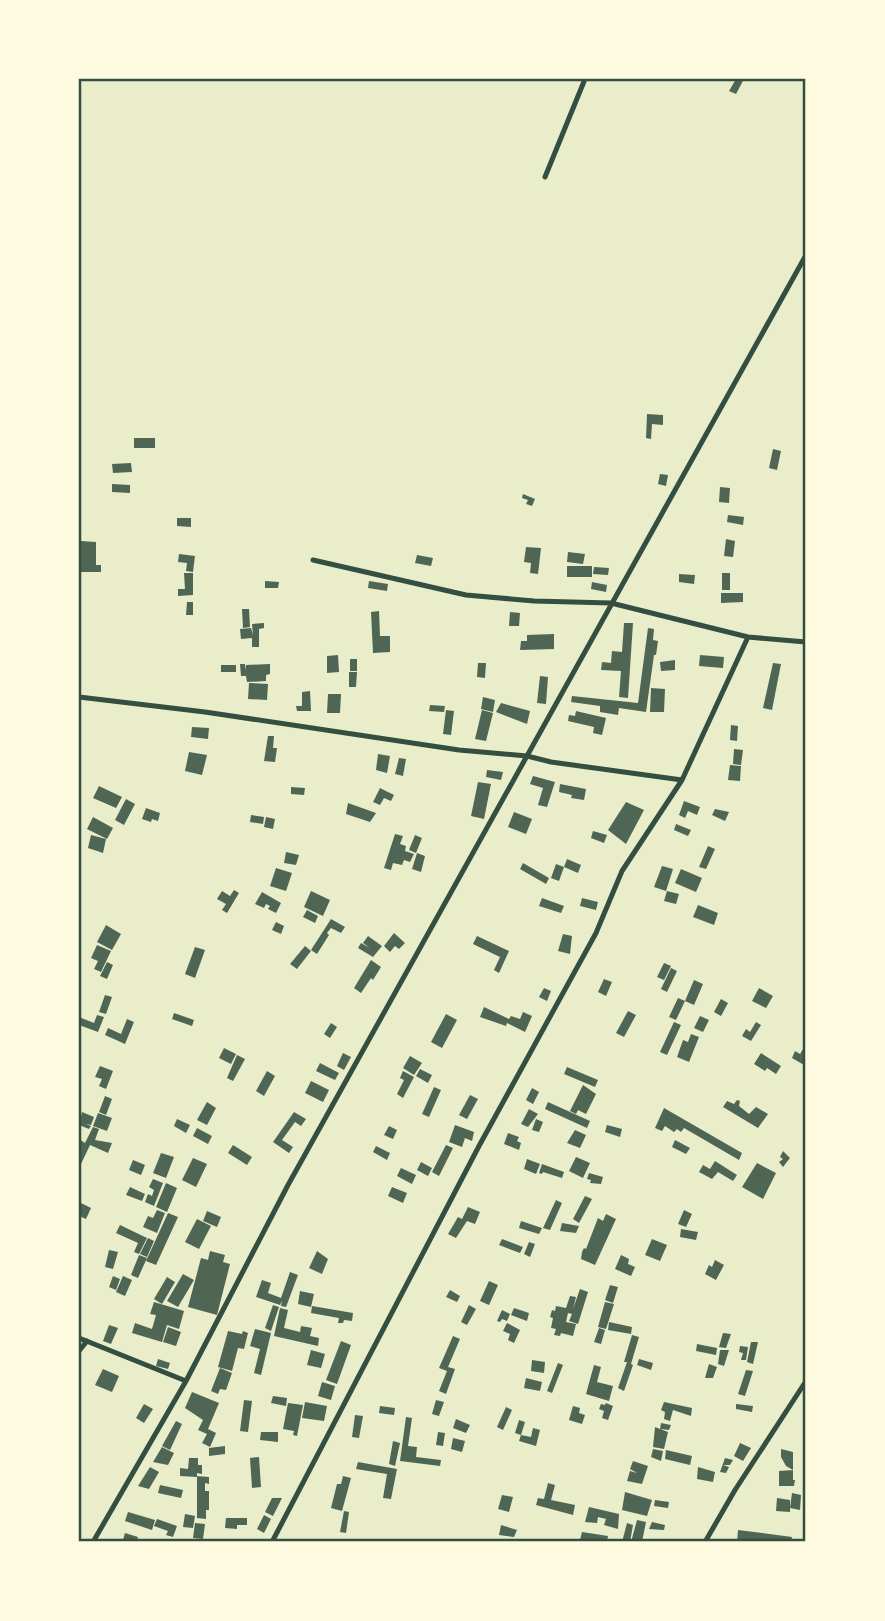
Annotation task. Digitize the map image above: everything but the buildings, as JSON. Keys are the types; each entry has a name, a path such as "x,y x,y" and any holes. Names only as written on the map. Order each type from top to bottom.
{"street":[{"path":"545,177 585,79"},
{"path":"93,1542 186,1381 288,1185 806,255"},
{"path":"313,560 466,595 534,601 611,603 748,638 806,642"},
{"path":"272,1542 479,1146 596,933 627,861 682,780 748,638"},
{"path":"79,697 205,712 459,750 527,755 551,762 682,780"},
{"path":"79,1338 186,1381"},
{"path":"79,1351 87,1342"},
{"path":"705,1542 735,1490 806,1381"}]}
